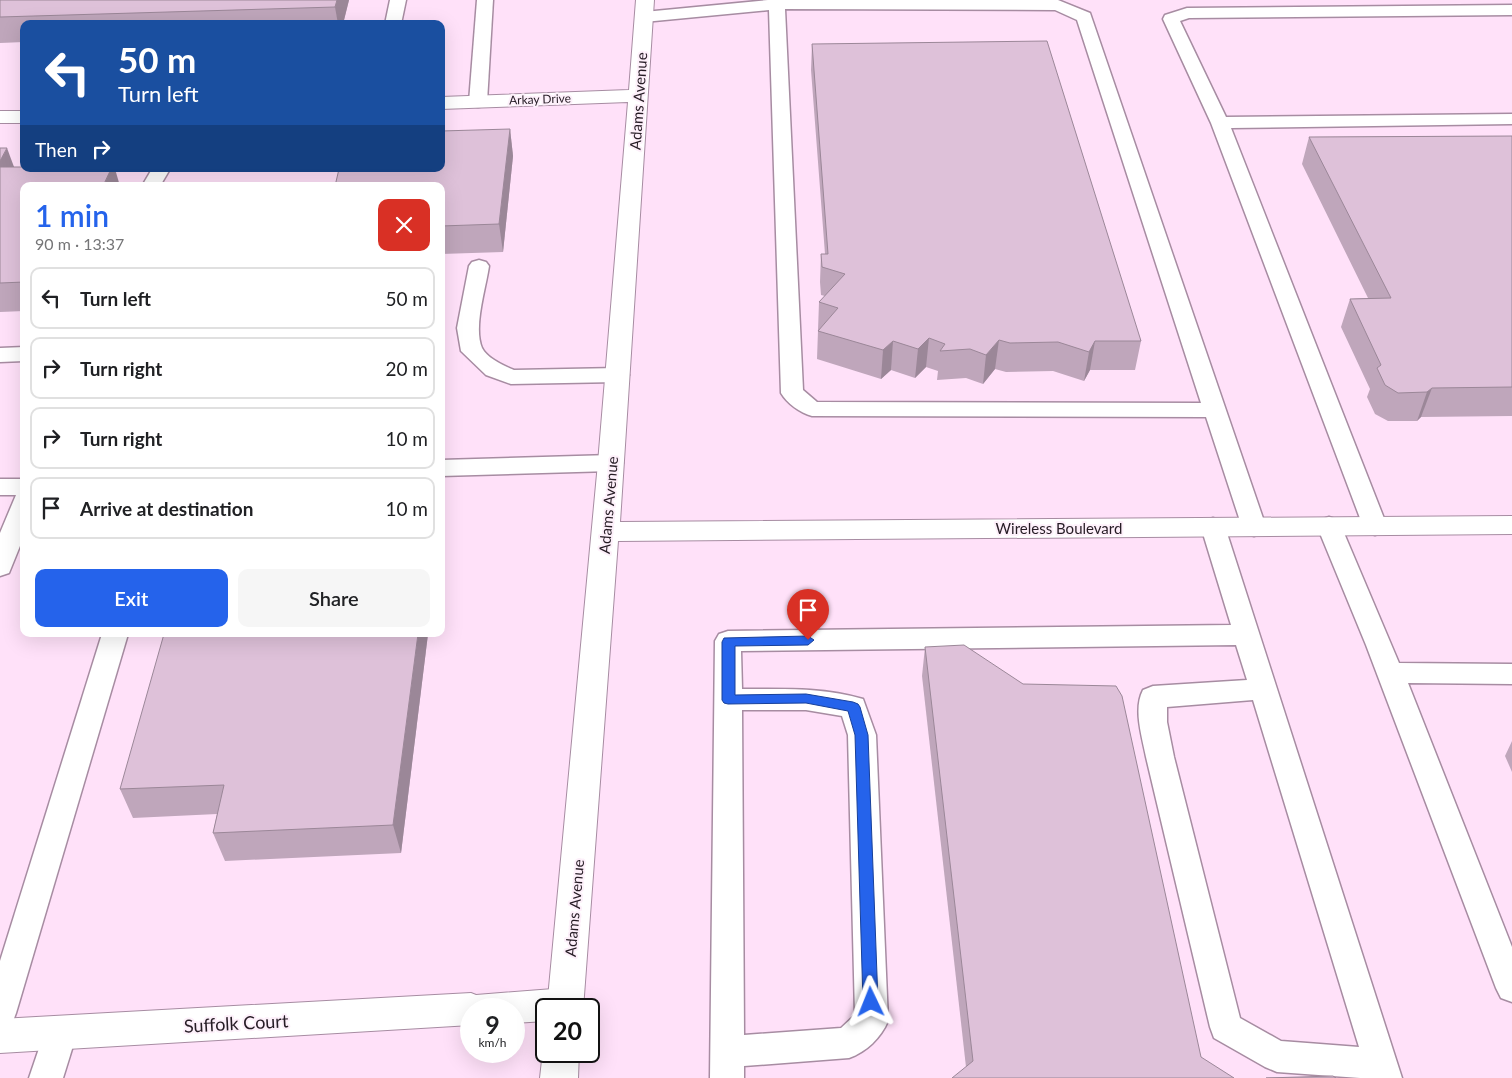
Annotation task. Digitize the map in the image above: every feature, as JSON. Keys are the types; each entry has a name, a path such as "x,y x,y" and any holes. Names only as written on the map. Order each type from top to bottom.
{"street":[{"name":"Adams Avenue","path":"566,998 612,463 645,9"},
{"name":"Arkay Drive","path":"445,103 639,96"},
{"path":"0,117 20,117"},
{"name":"Wireless Boulevard","path":"606,532 1512,525"},
{"name":"Suffolk Court","path":"0,1036 460,1010"},
{"path":"558,1078 560,1063"}],"lane":[{"path":"394,20 398,0"},
{"path":"478,102 485,0"},
{"path":"777,4 792,392 812,409 1214,410"},
{"path":"645,9 777,4 1058,5 1084,17 1254,527"},
{"path":"1375,526 1220,123 1171,19 1187,13 1512,10"},
{"path":"1220,123 1512,118"},
{"path":"480,266 468,328 472,351 494,370 511,377 618,375"},
{"path":"0,354 20,354"},
{"path":"445,468 612,463"},
{"path":"0,487 20,487"},
{"path":"1,562 20,512"},
{"path":"1329,526 1390,673 1512,988"},
{"path":"1212,527 1263,689 1383,1071 1277,1056 1226,1027 1152,722 1153,697 1263,689"},
{"path":"728,700 806,698 853,707 862,735 872,1021 849,1043 727,1065 728,642 1246,635"},
{"path":"0,1013 114,637"},
{"path":"1390,673 1512,674"},
{"path":"46,1078 60,1033"}],"shaded area":[{"path":"0,0 1512,0 1512,1078 0,1078"}],"building":[{"path":"0,0 337,0 335,7 0,17"},
{"path":"1047,41 1141,341 1095,341 1089,352 1058,342 1010,343 999,340 986,355 970,349 940,351 945,344 929,338 918,349 893,341 883,350 818,331 838,308 819,302 845,274 822,267 821,254 828,254 812,44"},
{"path":"510,129 499,224 445,226 445,182 336,182 338,172 445,172 445,131"},
{"path":"1512,136 1512,387 1432,388 1427,392 1398,393 1385,385 1377,368 1381,365 1350,299 1391,298 1309,137"},
{"path":"0,148 7,148 0,161"},
{"path":"0,167 20,167 20,172 110,172 105,182 20,182 20,282 0,283"},
{"path":"163,637 418,637 393,825 213,833 224,785 120,789"},
{"path":"964,645 1023,684 1116,686 1122,696 1201,1057 1234,1078 952,1078 973,1061 925,647"},
{"path":"1333,1076 1336,1078 1266,1078"}],"route":[{"path":"808,640 728,642 728,700 806,698 853,707 862,735 871,1002"}]}
